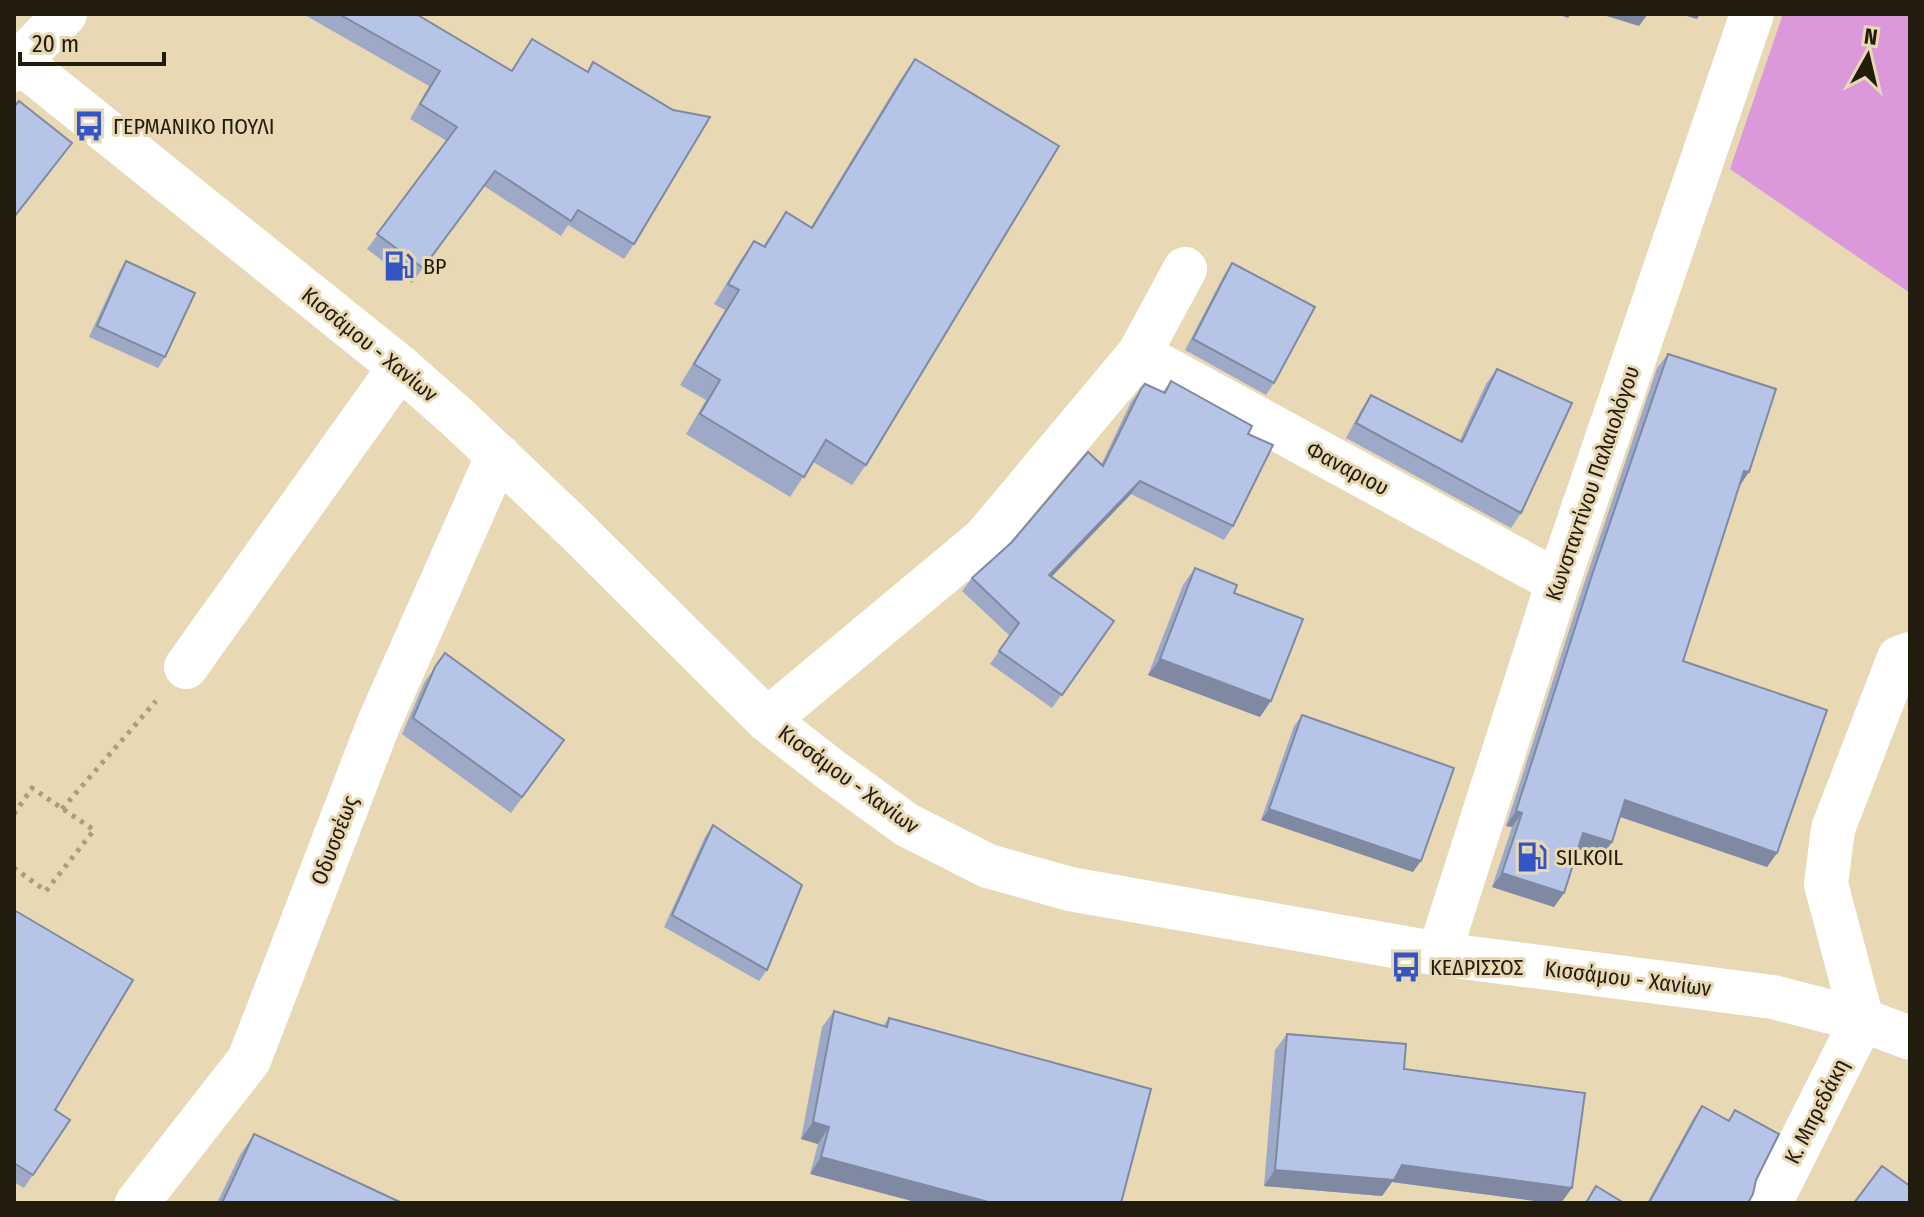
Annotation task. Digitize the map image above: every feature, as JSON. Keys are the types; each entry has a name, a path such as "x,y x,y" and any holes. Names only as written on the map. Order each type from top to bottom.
{"street":[{"path":"16,63 65,14"},
{"name":"Κωνσταντίνου Παλαιολόγου","path":"1439,954 1558,582 1752,14"},
{"name":"Κισσάμου - Χανίων","path":"16,63 400,367 572,526 767,720 907,825 988,866 1070,889 1439,954 1773,997 1862,1020 1910,1038"},
{"path":"767,720 984,539 1139,354 1185,269"},
{"name":"Φαναριου","path":"1139,354 1558,582"},
{"path":"186,667 400,367"},
{"name":"Οδυσσέως","path":"137,1203 249,1060 379,723 498,455"},
{"path":"1862,1020 1826,884 1833,829 1906,649"},
{"name":"Κ. Μπρεδάκη","path":"1770,1203 1862,1020"}],"path":[{"path":"62,809 186,667"},
{"path":"14,814 32,788 94,830 46,891 14,868"}],"shaded area":[{"path":"1783,14 1910,14 1910,293 1730,169"}],"building":[{"path":"339,14 416,14 512,71 532,39 588,72 593,62 673,110 710,117 634,244 578,210 571,221 495,171 423,268 377,234 457,127 420,104 440,71"},
{"path":"915,59 1059,146 866,465 826,440 804,477 700,414 720,380 694,364 739,290 728,284 754,241 765,247 786,212 812,228"},
{"path":"19,101 72,143 14,217 14,107"},
{"path":"126,261 195,293 165,357 97,326"},
{"path":"1232,263 1315,307 1274,383 1193,339"},
{"path":"1668,354 1776,389 1749,472 1744,471 1683,661 1827,710 1777,853 1625,800 1612,842 1583,833 1564,893 1502,873 1522,813 1516,811"},
{"path":"1497,369 1572,403 1521,513 1356,423 1371,395 1462,442"},
{"path":"1171,381 1252,426 1248,434 1273,445 1233,526 1140,481 1049,575 1114,621 1062,695 999,651 1019,623 972,578 1012,542 1088,452 1103,466 1145,384 1165,393"},
{"path":"1195,568 1237,585 1234,593 1303,619 1271,701 1160,659"},
{"path":"445,653 564,740 522,797 413,718 435,667"},
{"path":"1302,715 1454,768 1421,861 1269,809"},
{"path":"713,825 802,885 767,970 672,915"},
{"path":"14,910 133,980 55,1110 70,1120 33,1175 14,1163"},
{"path":"834,1011 887,1027 889,1018 1151,1089 1121,1203 992,1203 821,1157 829,1127 813,1122"},
{"path":"1287,1034 1406,1044 1404,1069 1585,1093 1572,1188 1402,1165 1394,1180 1275,1170"},
{"path":"1702,1106 1729,1121 1735,1110 1779,1134 1756,1180 1753,1194 1748,1203 1649,1203"},
{"path":"254,1134 402,1203 222,1203"},
{"path":"1882,1166 1910,1186 1910,1203 1854,1203"},
{"path":"1596,1186 1624,1203 1586,1203"}],"place":[{"name":"ΓΕΡΜΑΝΙΚΟ ΠΟΥΛΙ","path":"89,126"},
{"name":"BP","path":"399,266"},
{"name":"SILKOIL","path":"1532,857"},
{"name":"ΚΕΔΡΙΣΣΟΣ","path":"1406,967"}]}
